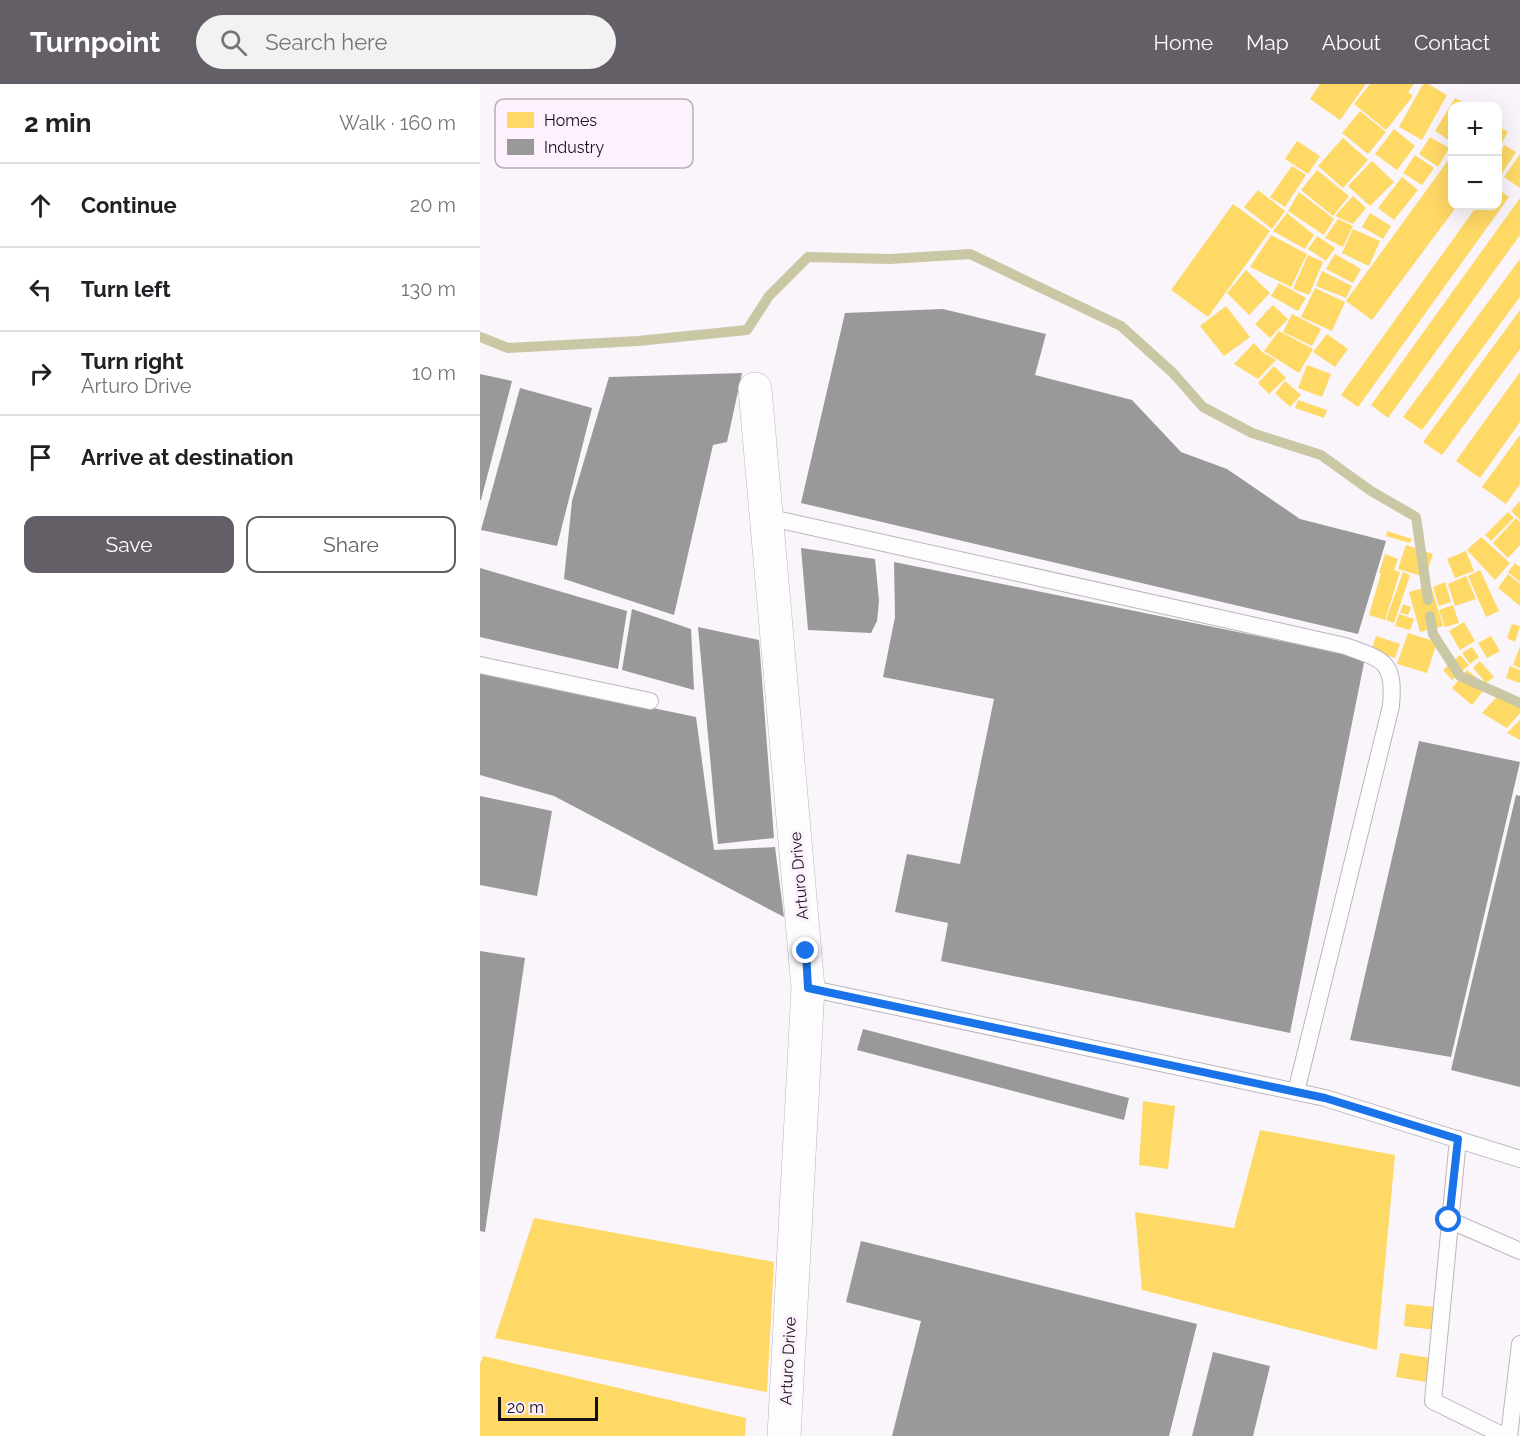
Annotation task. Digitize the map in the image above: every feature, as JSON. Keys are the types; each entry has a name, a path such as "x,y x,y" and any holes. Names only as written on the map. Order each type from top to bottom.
{"street":[{"name":"Arturo Drive","path":"755,389 808,988 784,1436"}],"lane":[{"path":"767,517 1345,646 1375,657 1388,667 1393,685 1391,706 1296,1092"},
{"path":"480,665 650,701"},
{"path":"808,988 1325,1098 1520,1159"},
{"path":"1458,1139 1433,1401 1504,1436"},
{"path":"1449,1220 1520,1251"},
{"path":"1509,1436 1520,1350"}],"building: Homes":[{"path":"1320,84 1366,84 1340,120 1310,99"},
{"path":"1370,84 1414,84 1408,92 1413,96 1386,130 1354,104"},
{"path":"1423,84 1428,84 1447,95 1422,140 1399,127"},
{"path":"1448,110 1448,139 1435,131"},
{"path":"1360,111 1386,132 1368,154 1342,133"},
{"path":"1502,128 1508,132 1502,142"},
{"path":"1394,129 1415,146 1397,170 1375,154"},
{"path":"1430,137 1448,147 1438,167 1419,154"},
{"path":"1343,138 1368,160 1343,188 1318,166"},
{"path":"1297,141 1320,156 1308,174 1285,159"},
{"path":"1504,145 1516,152 1502,173 1502,156"},
{"path":"1520,154 1520,188 1504,177"},
{"path":"1415,155 1434,168 1422,185 1403,173"},
{"path":"1372,161 1394,182 1370,206 1348,186"},
{"path":"1448,161 1448,210 1454,210 1372,320 1346,301"},
{"path":"1292,166 1306,175 1285,207 1270,197"},
{"path":"1317,170 1349,196 1333,216 1301,190"},
{"path":"1402,177 1418,190 1394,220 1378,208"},
{"path":"1258,190 1285,211 1272,229 1244,207"},
{"path":"1299,192 1334,219 1324,235 1288,211"},
{"path":"1502,192 1509,197 1502,207"},
{"path":"1353,196 1366,208 1353,224 1335,216"},
{"path":"1520,198 1520,235 1388,418 1371,405"},
{"path":"1233,204 1270,231 1208,317 1171,290"},
{"path":"1474,210 1500,210 1358,407 1341,395"},
{"path":"1287,213 1314,235 1305,249 1273,231"},
{"path":"1370,213 1391,226 1383,239 1362,227"},
{"path":"1338,219 1353,226 1343,247 1325,238"},
{"path":"1353,229 1380,241 1369,266 1342,253"},
{"path":"1271,235 1307,254 1291,287 1250,267"},
{"path":"1317,236 1335,248 1326,261 1308,249"},
{"path":"1335,254 1361,269 1353,283 1326,269"},
{"path":"1308,255 1323,262 1309,295 1293,289"},
{"path":"1520,259 1520,297 1422,430 1403,417"},
{"path":"1246,270 1270,293 1249,315 1227,293"},
{"path":"1322,271 1352,286 1346,298 1316,286"},
{"path":"1279,283 1306,298 1298,311 1271,296"},
{"path":"1315,288 1345,302 1332,331 1301,317"},
{"path":"1273,305 1288,319 1270,338 1255,324"},
{"path":"1226,306 1250,337 1224,356 1200,326"},
{"path":"1520,310 1520,349 1442,455 1423,442"},
{"path":"1292,314 1321,329 1312,346 1283,332"},
{"path":"1279,331 1313,349 1299,373 1264,351"},
{"path":"1327,334 1348,349 1335,367 1313,352"},
{"path":"1254,343 1262,352 1276,360 1258,379 1234,364"},
{"path":"1307,365 1331,374 1322,397 1298,388"},
{"path":"1274,366 1286,378 1269,394 1258,383"},
{"path":"1520,372 1520,422 1480,478 1456,461"},
{"path":"1285,381 1301,395 1290,407 1275,393"},
{"path":"1298,400 1327,410 1324,418 1295,408"},
{"path":"1520,435 1520,484 1506,504 1482,487"},
{"path":"1520,501 1520,520 1511,511"},
{"path":"1508,512 1514,518 1491,541 1485,535"},
{"path":"1516,518 1520,522 1520,545 1508,558 1493,543"},
{"path":"1387,531 1412,539 1410,543 1386,536"},
{"path":"1481,537 1510,563 1495,580 1467,550"},
{"path":"1406,545 1433,554 1425,577 1398,569"},
{"path":"1466,551 1474,571 1455,578 1447,559"},
{"path":"1385,554 1398,559 1394,570 1400,572 1385,620 1369,615"},
{"path":"1515,563 1520,567 1520,582 1508,572"},
{"path":"1480,570 1499,611 1486,617 1468,576"},
{"path":"1403,572 1410,575 1394,623 1386,620"},
{"path":"1508,574 1520,584 1520,606 1498,588"},
{"path":"1466,576 1476,599 1455,606 1448,584"},
{"path":"1445,582 1451,602 1439,606 1433,587"},
{"path":"1431,586 1443,626 1420,632 1409,592"},
{"path":"1403,604 1411,607 1408,615 1400,613"},
{"path":"1453,605 1459,623 1445,627 1439,610"},
{"path":"1399,614 1414,619 1410,630 1395,626"},
{"path":"1464,622 1475,641 1460,650 1449,631"},
{"path":"1512,624 1520,626 1515,642 1507,638"},
{"path":"1408,633 1437,642 1427,673 1397,664"},
{"path":"1376,636 1400,644 1395,658 1371,651"},
{"path":"1491,636 1500,651 1487,658 1478,643"},
{"path":"1520,646 1520,668 1513,665"},
{"path":"1472,647 1479,657 1470,664 1462,653"},
{"path":"1460,655 1469,665 1452,680 1443,670"},
{"path":"1480,661 1494,677 1486,683 1473,668"},
{"path":"1510,666 1520,670 1520,683 1506,678"},
{"path":"1467,670 1487,686 1472,705 1452,688"},
{"path":"1502,691 1520,706 1520,713 1507,728 1482,713"},
{"path":"1520,720 1520,740 1507,733"},
{"path":"1143,1101 1175,1106 1168,1169 1139,1165"},
{"path":"1260,1130 1395,1155 1377,1350 1142,1290 1135,1212 1234,1228"},
{"path":"534,1218 774,1262 767,1392 495,1338"},
{"path":"1406,1304 1437,1307 1435,1330 1404,1326"},
{"path":"1400,1353 1430,1358 1426,1382 1396,1377"},
{"path":"483,1356 746,1418 745,1436 480,1436 480,1364"}],"building: Industry":[{"path":"943,309 1046,334 1035,375 1132,400 1181,452 1227,469 1300,519 1386,541 1358,634 801,503 845,313"},
{"path":"742,373 727,442 713,445 674,615 564,579 572,501 609,377"},
{"path":"480,374 512,381 481,500 480,500"},
{"path":"520,388 592,408 557,546 481,530"},
{"path":"801,548 875,559 879,601 877,621 871,633 808,630"},
{"path":"894,562 1365,658 1290,1033 941,961 948,923 895,912 907,854 960,864 994,699 883,677 895,617"},
{"path":"480,568 627,611 618,669 480,637"},
{"path":"632,609 691,629 694,690 622,670"},
{"path":"698,627 759,640 774,838 718,844"},
{"path":"480,672 696,717 714,850 775,847 784,917 554,796 480,775"},
{"path":"1419,741 1520,762 1451,1057 1350,1040"},
{"path":"1516,795 1520,796 1520,1087 1451,1070"},
{"path":"480,796 552,811 537,896 480,885"},
{"path":"480,951 525,958 485,1232 480,1231"},
{"path":"863,1029 1129,1098 1124,1120 857,1050"},
{"path":"861,1241 1197,1324 1169,1436 892,1436 921,1321 846,1302"},
{"path":"1213,1352 1270,1366 1253,1436 1192,1436"}],"waterway":[{"path":"480,337 508,348 638,341 747,330 769,296 808,257 890,259 970,254 1121,326 1173,373 1203,407 1252,433 1321,455 1371,491 1416,517 1428,600"},
{"path":"1430,616 1433,634 1460,676 1520,703"}],"route":[{"path":"806,951 808,988 1325,1098 1458,1139 1449,1220"}]}
